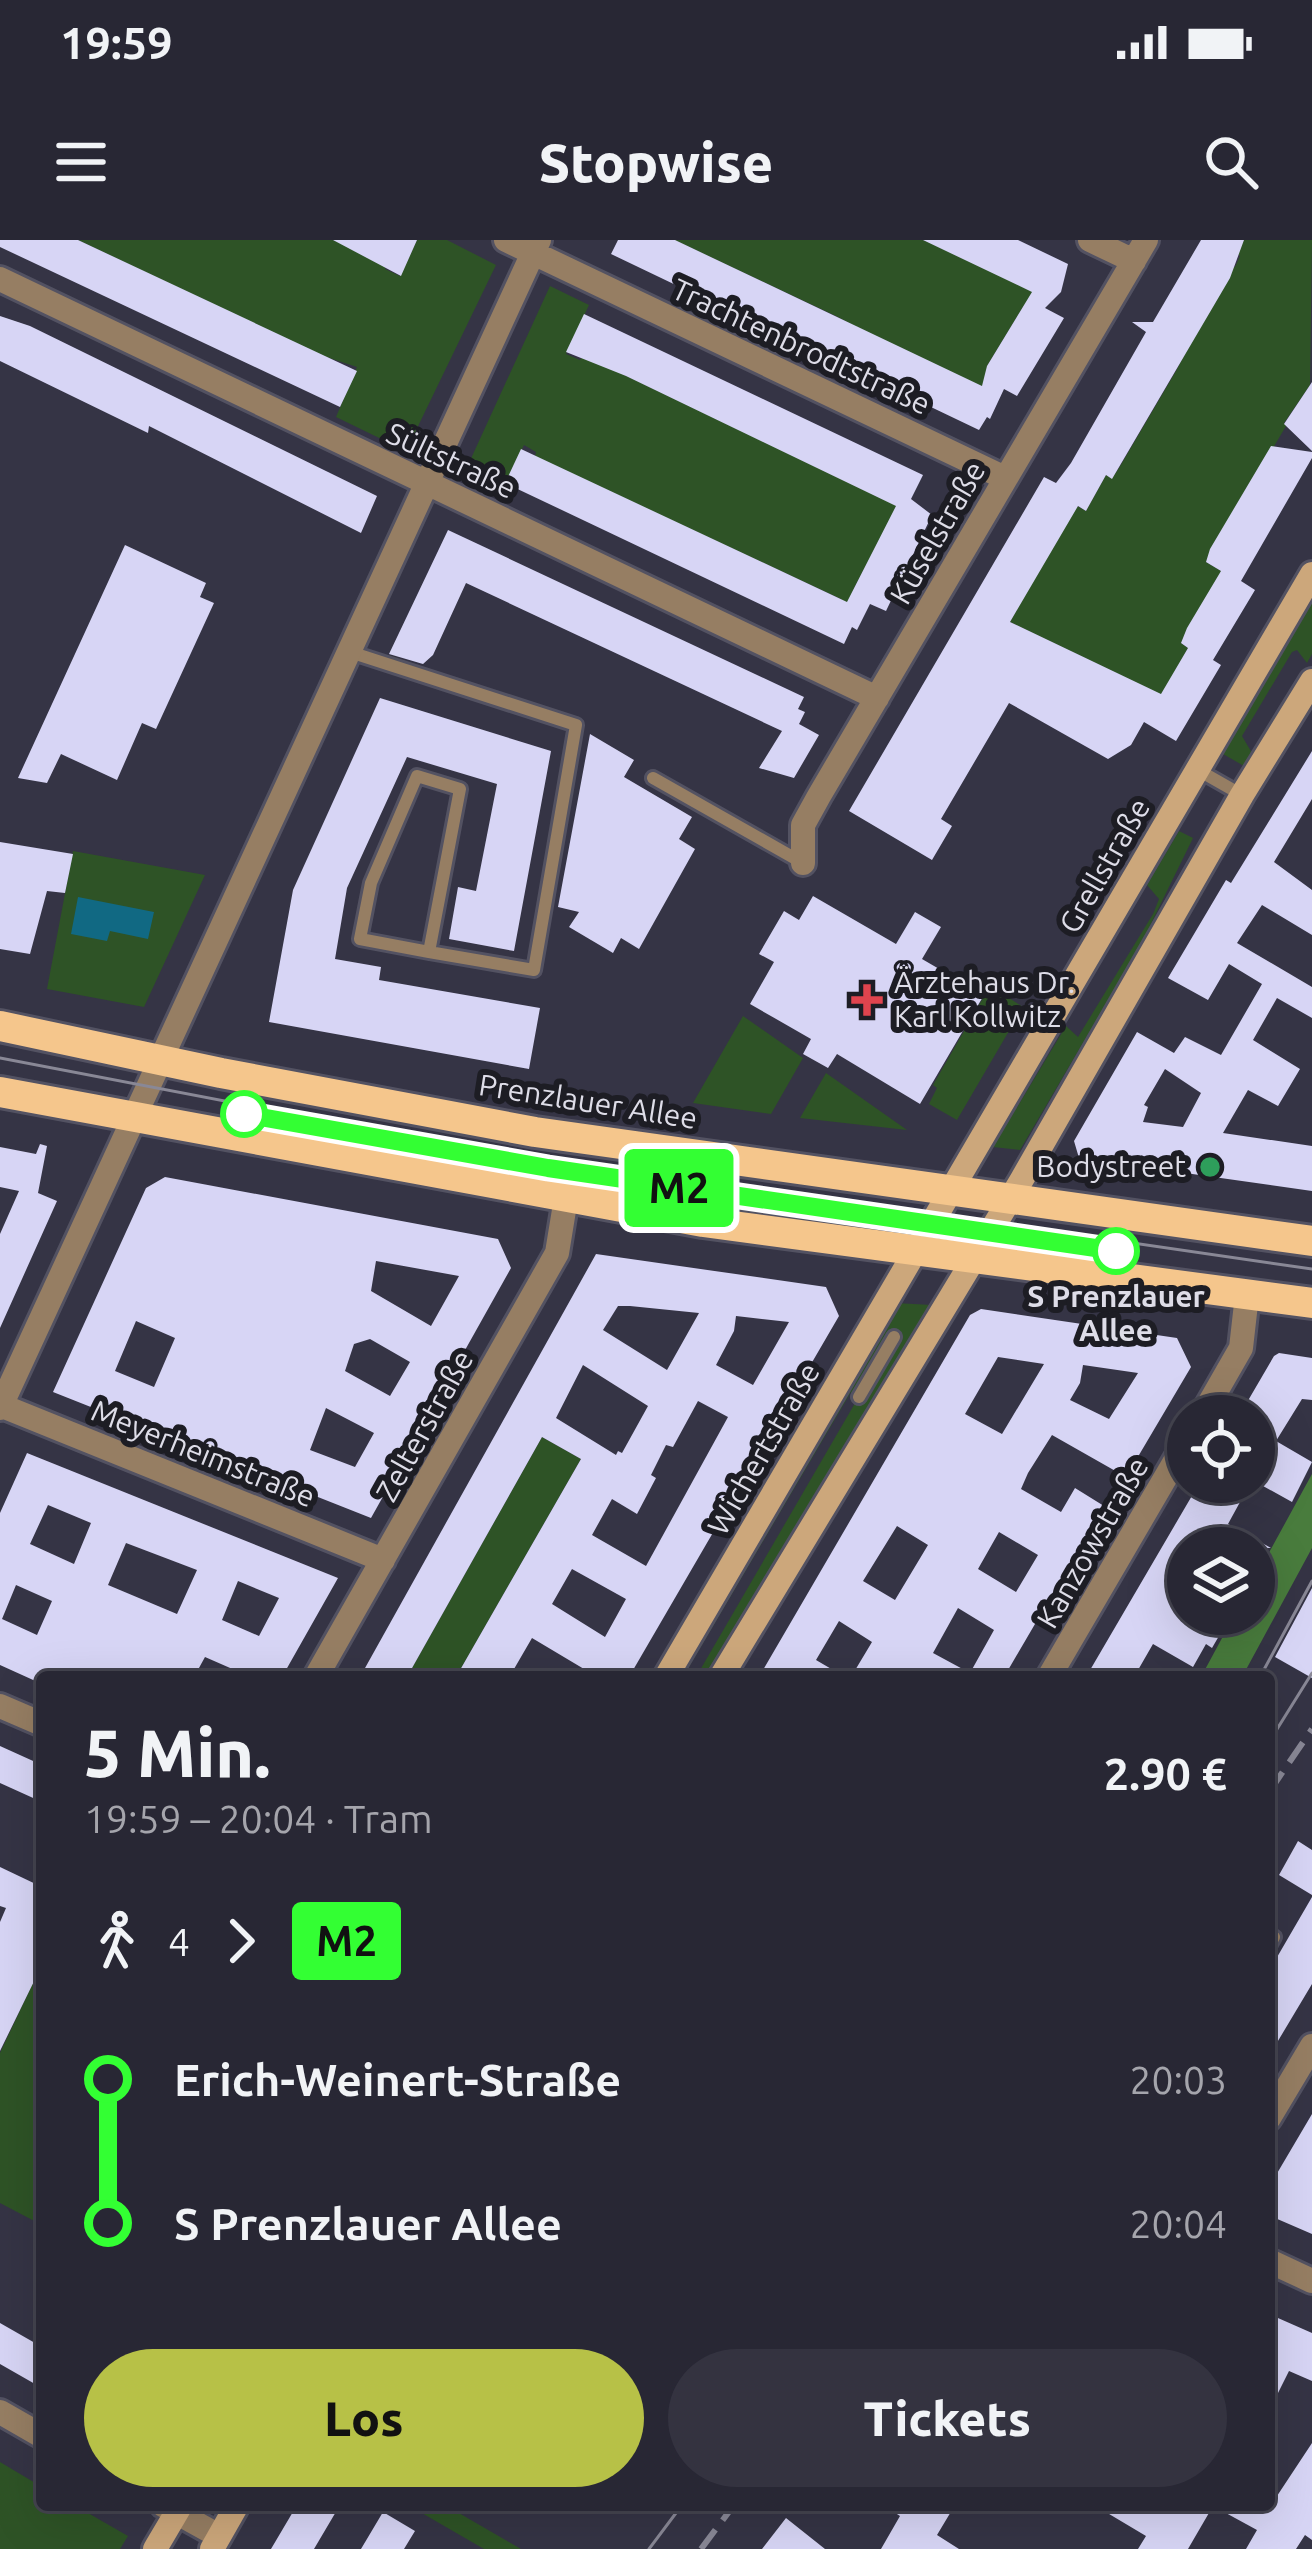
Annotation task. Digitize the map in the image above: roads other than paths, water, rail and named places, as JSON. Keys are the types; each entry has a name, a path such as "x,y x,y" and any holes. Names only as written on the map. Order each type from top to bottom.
{"main road":[{"name":"Prenzlauer Allee","path":"0,1026 535,1132 1312,1241"},
{"path":"0,1092 703,1222 1312,1303"}],"street":[{"name":"Trachtenbrodtstraße","path":"506,240 536,246 1005,478"},
{"path":"1090,240 1140,250"},
{"path":"0,1406 536,246"},
{"name":"Küselstraße","path":"803,862 803,825 1140,250"},
{"name":"Sültstraße","path":"0,279 877,698"},
{"name":"Grellstraße","path":"914,1250 1312,574"},
{"path":"726,1671 976,1257 1312,681"},
{"name":"Zelterstraße","path":"319,1671 556,1253 566,1198"},
{"name":"Wichertstraße","path":"669,1671 914,1250"},
{"path":"1214,1395 1241,1348 1247,1295"},
{"name":"Meyerheimstraße","path":"0,1406 383,1560"},
{"name":"Kanzowstraße","path":"1053,1671 1167,1475"},
{"path":"0,1706 36,1721"},
{"path":"1275,2108 1312,2046"},
{"path":"1275,2264 1312,2281"},
{"path":"0,2412 36,2433"},
{"path":"155,2549 172,2511"},
{"path":"177,2511 215,2542 233,2511"}],"lane":[{"path":"348,651 576,725 534,970 429,952 360,939 371,883 417,776 460,789 429,952"},
{"path":"1197,769 1242,795"},
{"path":"653,778 803,862"},
{"path":"859,1397 894,1337"}],"water":[{"path":"78,897 154,912 148,939 110,931 107,941 71,934"}],"tram line":[{"path":"0,1058 438,1142 1312,1269"},
{"name":"M2","path":"244,1114 548,1168 1116,1251"},
{"path":"1263,1671 1312,1581"},
{"path":"1275,1732 1312,1673"},
{"path":"649,2549 678,2511"}],"railway":[{"path":"1275,1783 1312,1729"},
{"path":"701,2549 730,2511"}],"place":[{"name":"Ärztehaus Dr. Karl Kollwitz","path":"867,1000"},
{"name":"Bodystreet","path":"1210,1167"},
{"name":"S Prenzlauer Allee","path":"1116,1251"}]}
